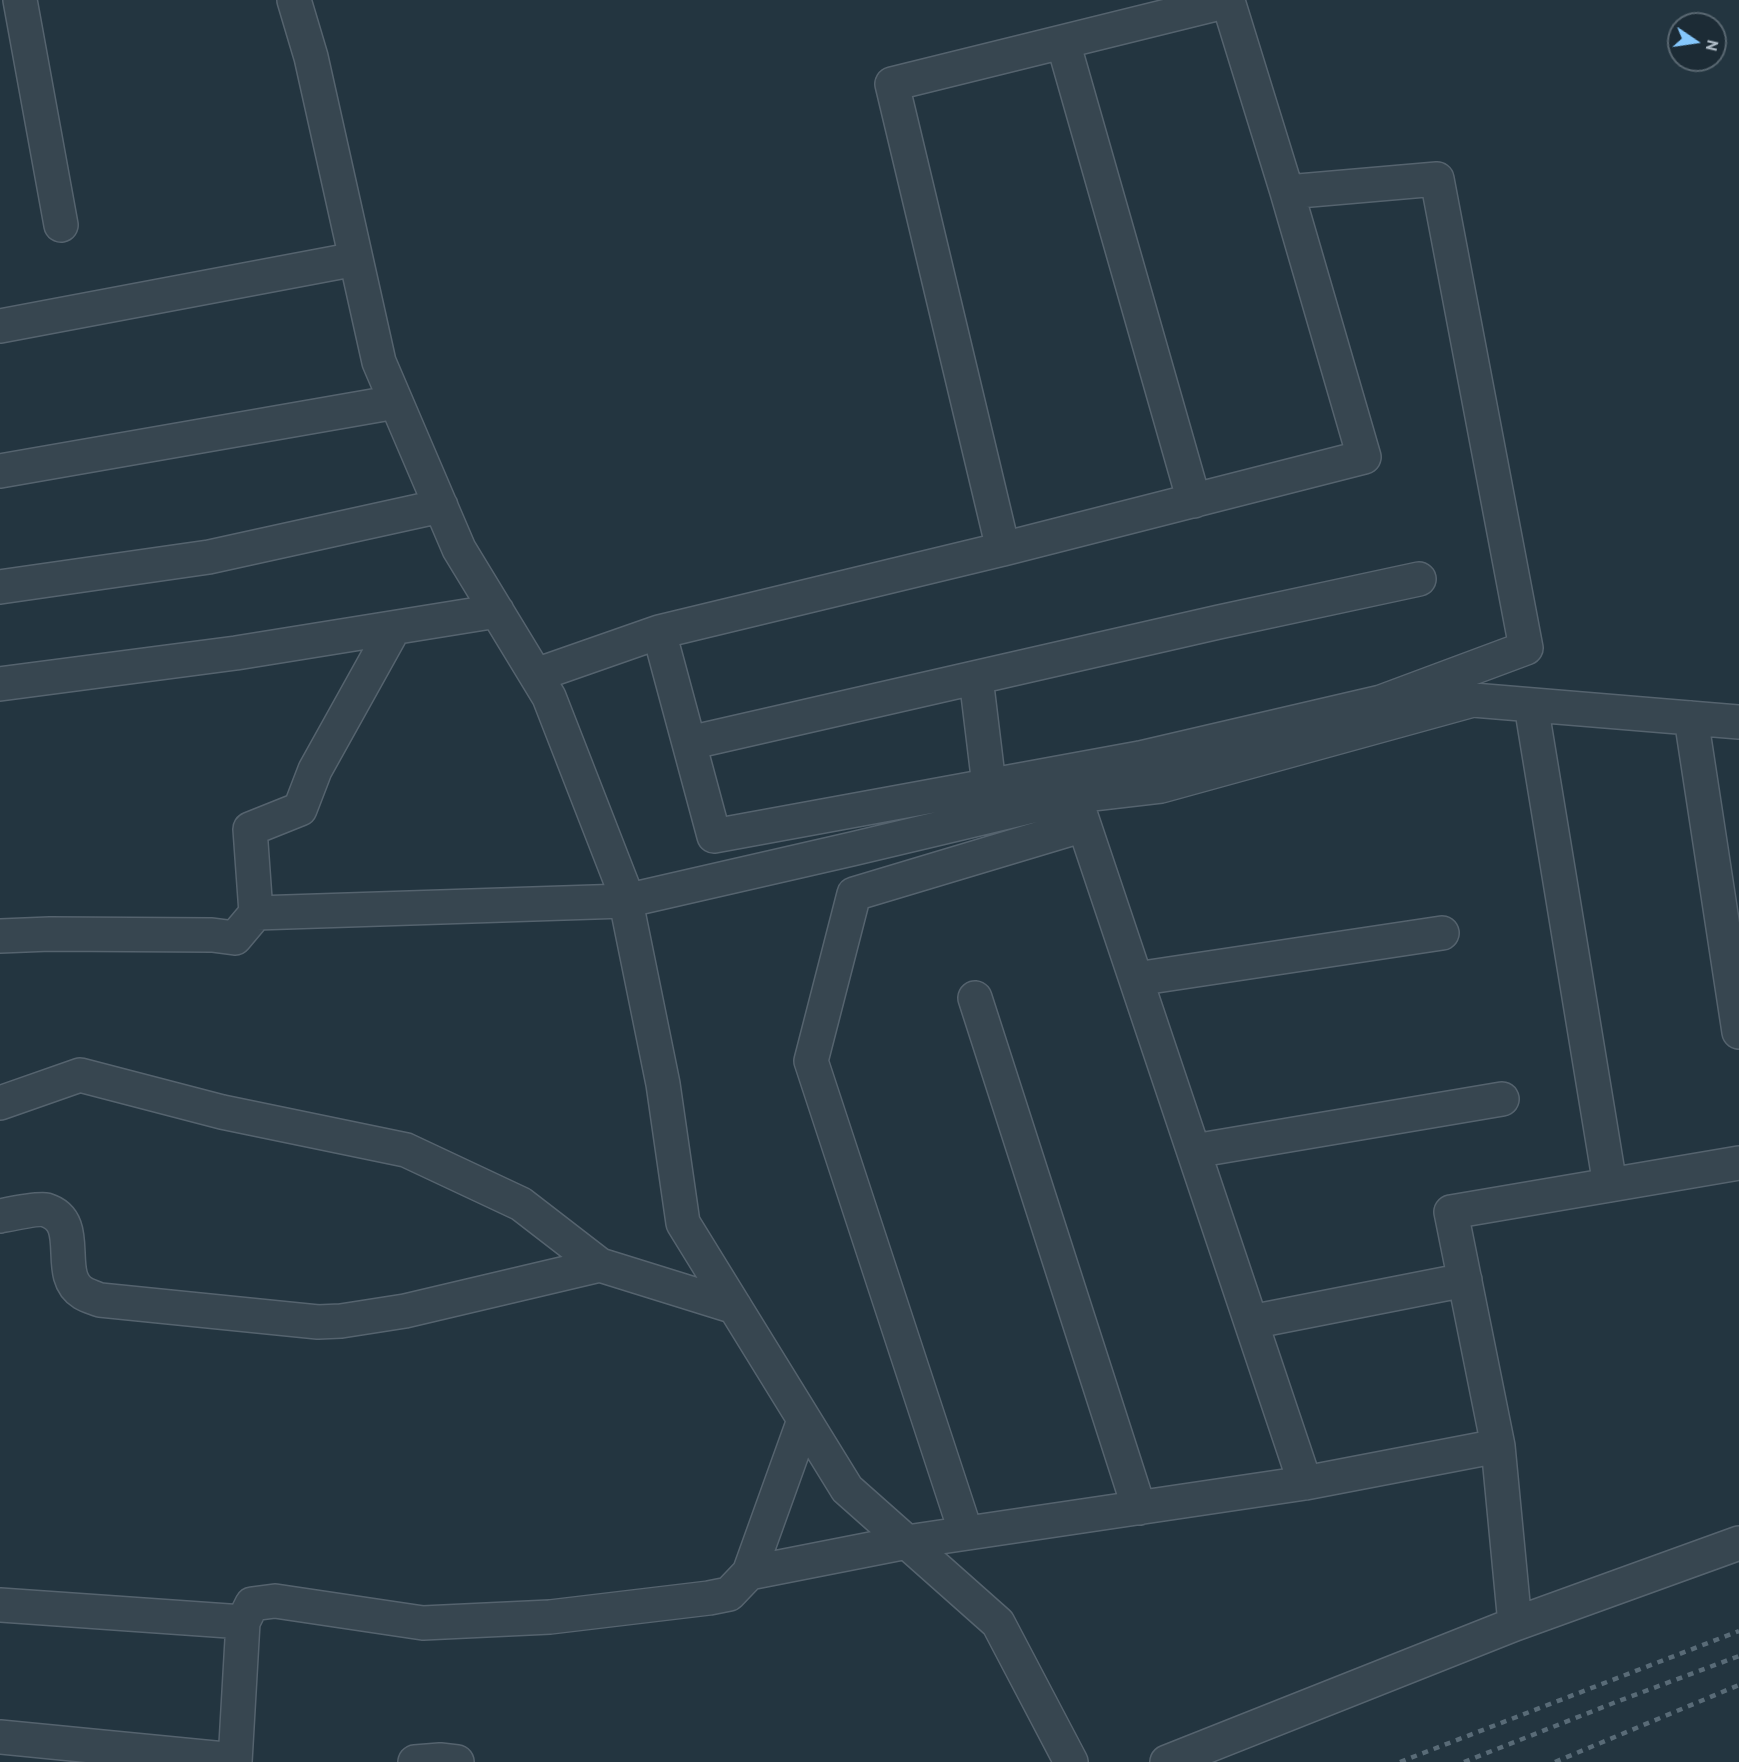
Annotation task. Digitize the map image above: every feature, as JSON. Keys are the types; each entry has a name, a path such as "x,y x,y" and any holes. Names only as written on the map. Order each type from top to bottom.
{"street":[{"path":"20,0 61,225"},
{"path":"294,0 311,57 379,362 459,549 549,697 623,887 663,1084 683,1223 847,1489 998,1623 1071,1762"},
{"path":"536,675 659,632 1003,549 1364,457 1287,192 1228,1 892,84 1003,549"},
{"path":"1063,42 1194,501"},
{"path":"659,632 714,836 1140,758 1381,702 1526,648 1437,179 1287,192"},
{"path":"0,326 356,259"},
{"path":"0,471 396,402"},
{"path":"0,587 209,557 441,506"},
{"path":"689,742 1419,579"},
{"path":"0,684 236,653 497,611"},
{"path":"0,936 212,935 235,938 256,913 250,829 300,809 315,770 394,628"},
{"path":"976,678 988,785"},
{"path":"966,1533 811,1060 854,894 1079,811 1161,786 1473,700 1739,722"},
{"path":"1531,705 1610,1185"},
{"path":"1691,718 1739,1032"},
{"path":"256,913 626,901 852,849 1079,811"},
{"path":"1079,811 1305,1483"},
{"path":"1136,979 1442,933"},
{"path":"975,998 1139,1508"},
{"path":"0,1103 80,1075 222,1112 406,1150 521,1204 600,1265 735,1307"},
{"path":"1194,1151 1502,1099"},
{"path":"1515,1624 1498,1446 1451,1212 1739,1163"},
{"path":"0,1216 44,1210 60,1218 66,1229 71,1277 81,1292 100,1300 318,1322 341,1321 405,1311 600,1265"},
{"path":"1251,1322 1465,1280"},
{"path":"0,1737 235,1761 243,1622 252,1604 275,1601 423,1623 550,1617 729,1594 749,1573 804,1420"},
{"path":"749,1573 907,1542 1305,1483 1498,1446"},
{"path":"1167,1762 1515,1624 1739,1543"},
{"path":"0,1605 243,1622"},
{"path":"415,1762 440,1760 457,1762"}],"railway":[{"path":"1400,1762 1739,1631"},
{"path":"1464,1762 1739,1656"},
{"path":"1555,1762 1739,1685"}]}
